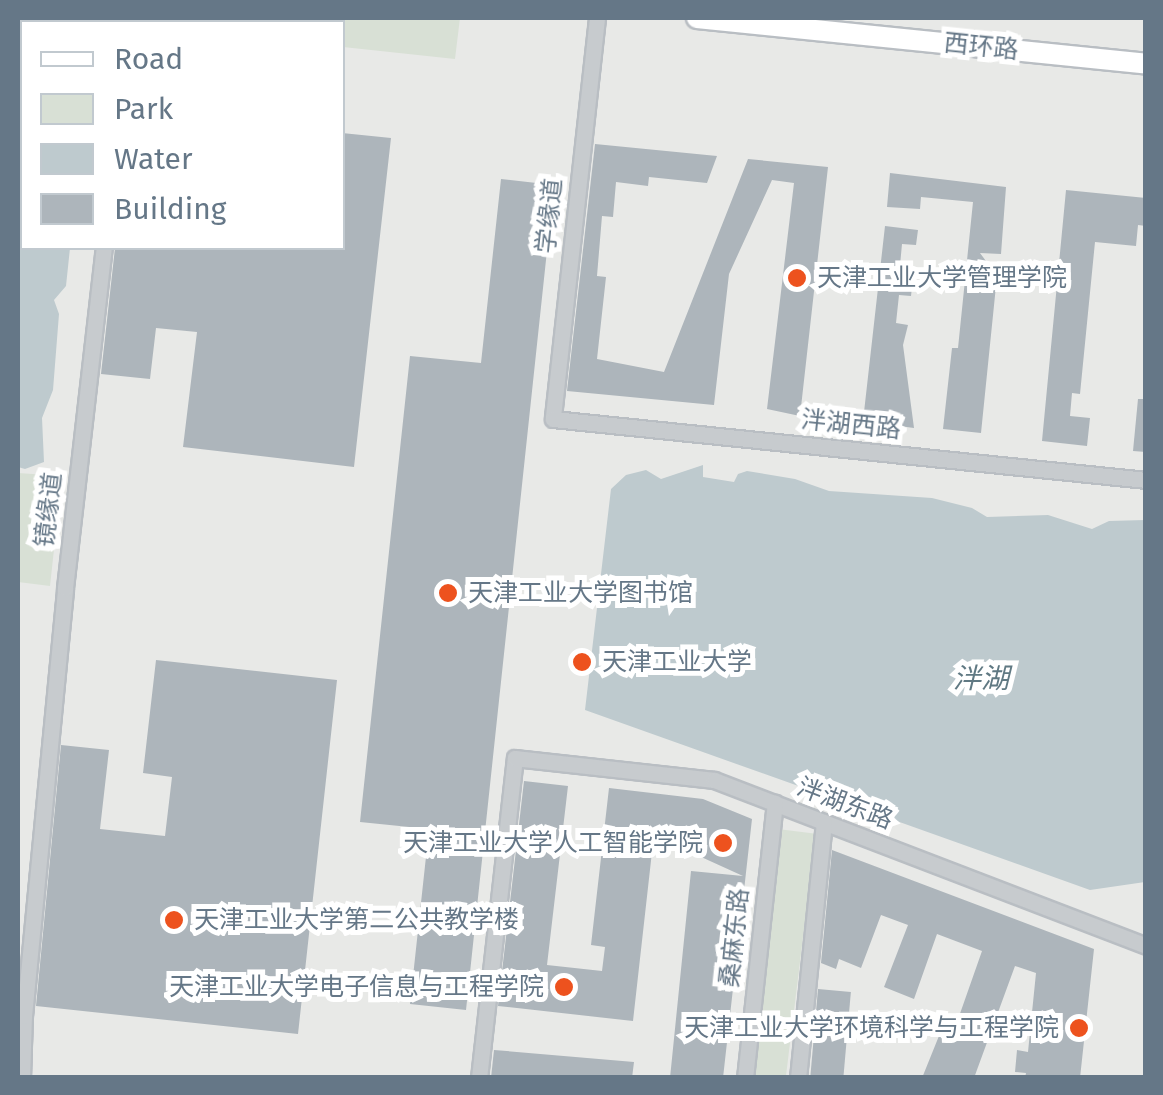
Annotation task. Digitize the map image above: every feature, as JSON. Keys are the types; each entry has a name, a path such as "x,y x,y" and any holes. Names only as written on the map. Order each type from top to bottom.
{"street":[{"name":"学缘道","path":"552,419 598,18"},
{"name":"西环路","path":"697,18 881,27 1146,64"},
{"name":"镜缘道","path":"22,1078 24,1016 62,626 104,250"},
{"name":"泮湖西路","path":"552,419 1146,480"},
{"name":"泮湖东路","path":"479,1078 515,758 714,780 1146,946"},
{"name":"桑麻东路","path":"745,1078 775,803"},
{"path":"798,1078 824,822"}],"shaded area":[{"name":"天津工业大学","path":"18,18 1145,18 1145,1077 18,1077"}],"green space":[{"path":"460,18 455,59 345,47 345,20 154,20"},
{"path":"18,473 62,476 50,586 18,582"},
{"path":"778,829 816,834 786,1078 748,1077"}],"water":[{"path":"18,64 20,250 70,250 66,286 54,300 59,314 53,390 42,418 44,462 25,469 18,467"},
{"name":"泮湖","path":"703,465 703,477 734,482 738,474 747,471 795,479 829,491 932,498 972,508 987,517 1048,515 1092,529 1109,521 1145,520 1145,882 1090,890 585,710 611,489 626,475 646,470 661,479"}],"building":[{"path":"345,133 391,138 354,467 183,447 197,332 156,328 150,379 101,374 115,250 345,250"},
{"path":"595,144 717,156 707,183 649,177 648,186 616,182 613,217 602,216 597,276 606,277 597,359 664,372 748,159 828,167 800,416 767,409 794,183 772,180 729,274 714,405 567,391"},
{"path":"890,173 1006,187 1001,254 980,253 997,276 981,433 943,429 952,348 958,348 973,202 921,197 920,209 887,207"},
{"name":"天津工业大学图书馆","path":"501,179 554,185 466,1010 410,1004 429,829 360,822 410,356 481,363"},
{"path":"1066,190 1146,198 1146,226 1138,225 1136,246 1095,242 1080,394 1072,393 1070,416 1090,418 1087,446 1042,441"},
{"path":"885,226 918,230 916,245 902,244 899,276 913,278 911,296 899,295 896,323 908,325 903,345 914,428 863,421"},
{"path":"1138,399 1146,399 1146,452 1133,451"},
{"name":"天津工业大学第二公共教学楼","path":"156,660 337,680 298,1034 36,1006 61,745 109,750 100,829 165,836 172,777 143,773"},
{"path":"524,781 568,786 547,965 602,971 605,947 591,945 609,788 703,799 752,819 723,1078 670,1078 691,871 743,876 677,846 653,843 633,1021 498,1006"},
{"path":"832,850 1094,949 1080,1078 1025,1078 1026,1073 1015,1072 1017,1050 1028,1052 1036,973 1015,966 974,1078 922,1078 945,1021 956,1025 982,951 937,934 914,999 884,987 908,925 881,915 861,968 839,959 836,969 821,963"},
{"path":"818,989 851,992 843,1078 810,1078"},
{"path":"494,1050 634,1062 632,1078 491,1078"}],"place":[{"name":"天津工业大学管理学院","path":"797,278"},
{"name":"天津工业大学图书馆","path":"448,593"},
{"name":"天津工业大学","path":"582,662"},
{"name":"天津工业大学人工智能学院","path":"723,843"},
{"name":"天津工业大学第二公共教学楼","path":"174,920"},
{"name":"天津工业大学电子信息与工程学院","path":"564,987"},
{"name":"天津工业大学环境科学与工程学院","path":"1079,1028"}]}
